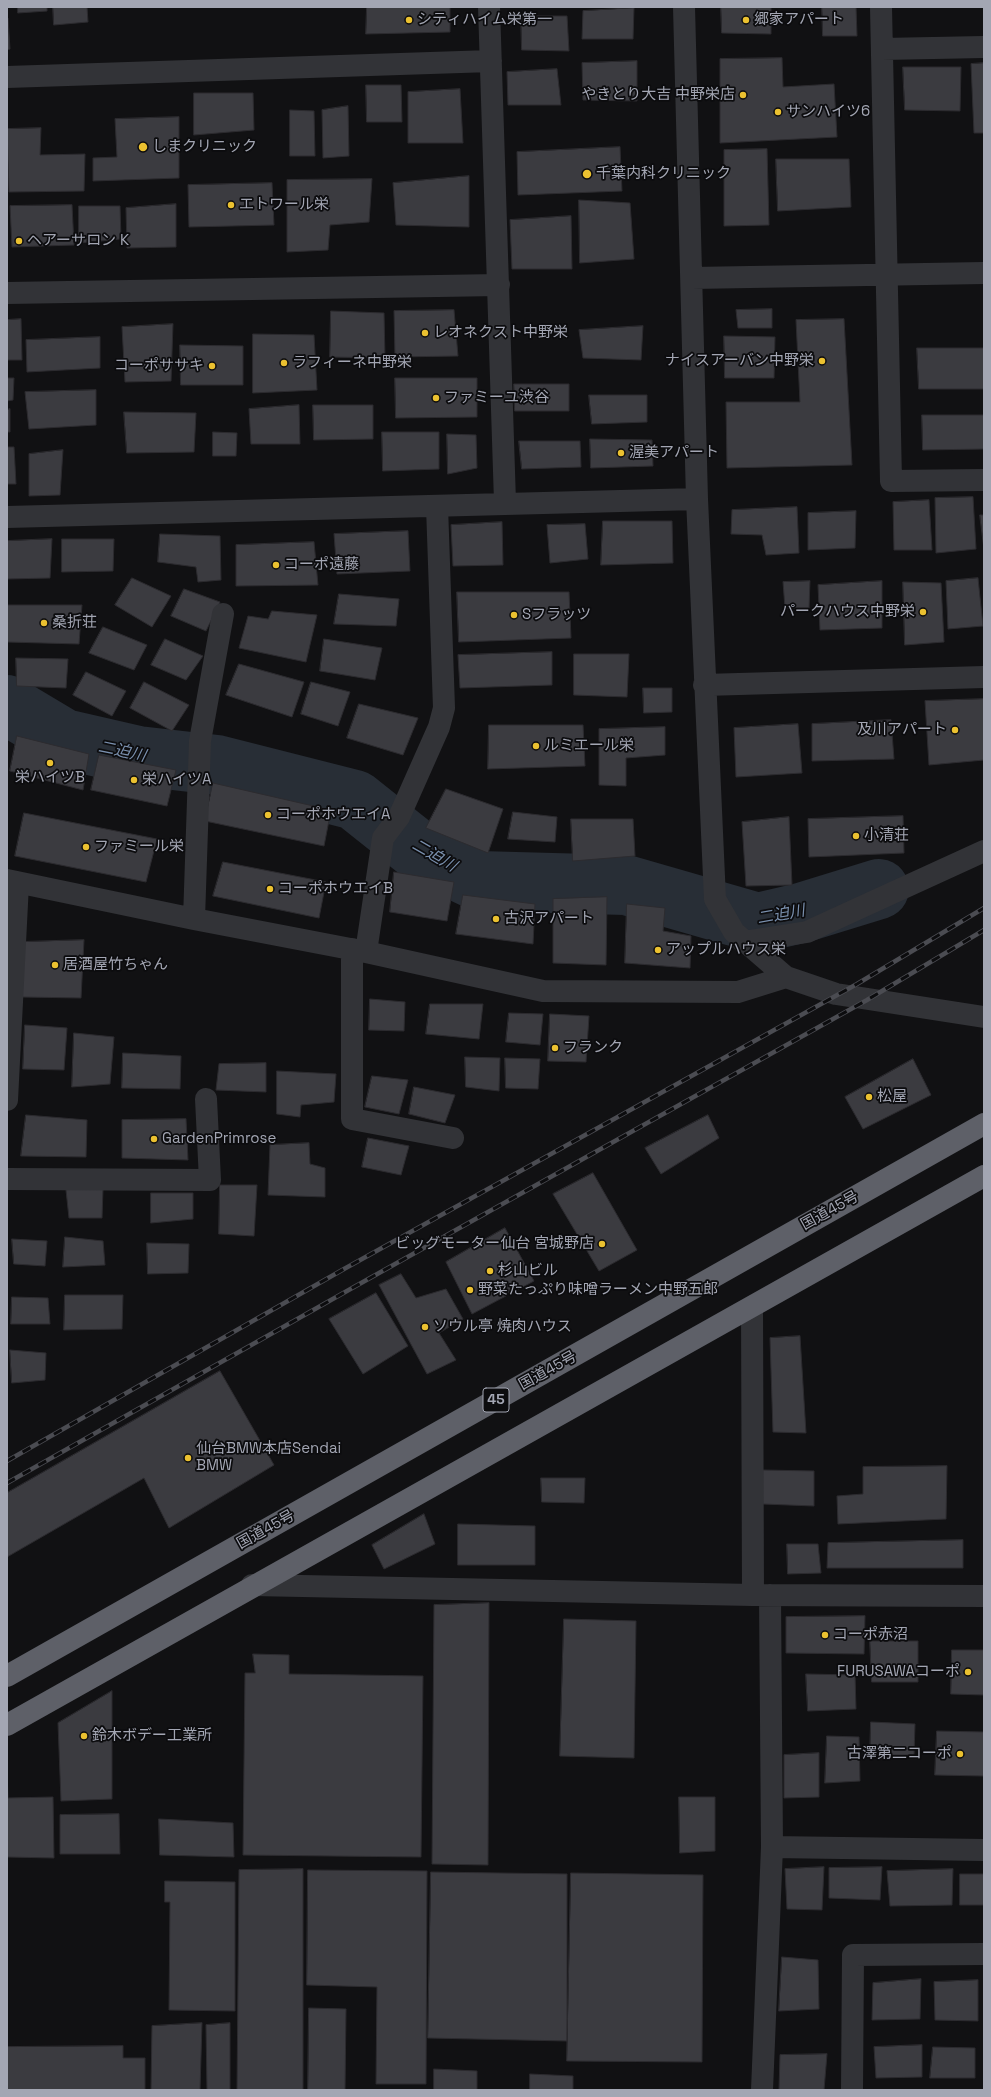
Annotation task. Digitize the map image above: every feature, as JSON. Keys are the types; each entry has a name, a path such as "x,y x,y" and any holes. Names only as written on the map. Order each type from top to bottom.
{"highway":[{"name":"国道45号","path":"7,1676 984,1124"},
{"path":"7,1725 252,1585 752,1308 984,1176"}],"street":[{"path":"489,7 505,502"},
{"path":"684,7 697,499 704,685 715,899 738,937 786,977 836,994 984,1017"},
{"path":"881,7 891,481 984,480"},
{"path":"882,50 984,47"},
{"path":"7,77 491,61"},
{"path":"692,278 886,276 984,273"},
{"path":"7,293 499,285"},
{"path":"7,517 437,506 505,502 697,499"},
{"path":"437,506 444,708 439,727 399,817 384,838 359,950 352,1118 453,1138"},
{"path":"194,920 200,741 223,614"},
{"path":"704,685 984,677"},
{"path":"738,937 807,932 984,851"},
{"path":"7,1100 13,882 194,920 359,950 543,991 738,992 786,977"},
{"path":"7,1179 210,1180 206,1099"},
{"path":"752,1308 772,1847 762,2090"},
{"path":"252,1585 762,1595 984,1596"},
{"path":"772,1847 984,1850"},
{"path":"852,2090 853,1955 984,1954"}],"building":[{"path":"18,7 47,7 47,11 18,13"},
{"path":"53,7 87,7 88,22 54,25"},
{"name":"シティハイム栄第一","path":"367,7 450,7 450,32 366,34"},
{"name":"郷家アパート","path":"721,7 771,7 771,34 722,33"},
{"path":"822,7 856,7 857,36 823,36"},
{"path":"634,8 633,39 582,39 583,11"},
{"path":"521,16 567,16 569,51 522,50"},
{"path":"7,18 10,49 7,50"},
{"name":"サンハイツ6","path":"782,58 783,87 834,84 837,137 720,143 720,59"},
{"path":"637,61 637,101 583,100 582,63"},
{"path":"984,63 984,133 974,133 971,64"},
{"path":"903,67 961,67 960,111 905,110"},
{"path":"557,69 561,105 508,105 507,72"},
{"path":"366,85 401,85 402,122 367,122"},
{"path":"460,89 463,143 408,143 408,92"},
{"path":"194,93 253,93 254,130 194,135"},
{"path":"348,106 349,156 323,158 322,110"},
{"path":"290,110 314,111 315,156 290,156"},
{"path":"179,117 179,178 93,181 93,158 117,157 115,119"},
{"path":"41,128 40,155 85,154 84,191 9,192 7,129"},
{"path":"620,147 622,191 518,195 517,152"},
{"path":"767,149 769,225 724,226 724,150"},
{"path":"776,159 849,159 851,207 778,211"},
{"path":"469,176 469,227 396,225 393,183"},
{"path":"372,179 369,222 330,225 328,250 287,252 287,180"},
{"name":"エトワール栄","path":"272,183 274,225 189,227 188,185"},
{"path":"579,200 630,203 634,259 580,263"},
{"path":"176,204 176,247 127,248 126,208"},
{"path":"72,205 74,245 12,247 10,206"},
{"path":"79,206 120,206 121,239 79,243"},
{"path":"571,216 572,269 512,269 510,220"},
{"path":"772,309 772,328 738,328 736,310"},
{"name":"レオネクスト中野栄","path":"454,310 458,356 395,357 394,311"},
{"path":"331,311 384,313 385,358 330,357"},
{"path":"21,319 22,360 7,360 7,320"},
{"name":"ナイスアーバン中野栄","path":"844,319 852,465 727,468 726,402 800,402 796,320"},
{"path":"173,324 171,381 125,382 122,327"},
{"path":"643,326 641,360 583,358 579,330"},
{"name":"ラフィーネ中野栄","path":"253,334 314,335 317,390 253,393"},
{"path":"724,336 775,337 774,378 725,378"},
{"path":"100,337 100,368 27,372 26,340"},
{"name":"コーポササキ","path":"180,345 243,346 243,385 181,385"},
{"path":"917,348 984,348 984,389 919,389"},
{"path":"7,378 14,378 13,400 7,401"},
{"name":"ファミーユ渋谷","path":"395,378 477,378 477,417 396,418"},
{"path":"514,384 569,384 569,411 515,411"},
{"path":"96,390 96,425 29,429 25,392"},
{"path":"589,395 647,395 647,422 592,424"},
{"path":"299,405 300,444 251,444 249,409"},
{"path":"313,405 373,405 373,439 314,440"},
{"path":"10,409 10,432 7,432 7,410"},
{"path":"124,412 196,413 194,452 127,453"},
{"path":"922,415 984,415 984,449 923,450"},
{"path":"213,432 237,433 236,456 213,456"},
{"path":"382,432 439,432 439,469 383,471"},
{"path":"447,434 476,435 477,468 448,474"},
{"name":"渥美アパート","path":"590,439 652,440 653,466 591,468"},
{"path":"519,441 580,441 581,467 522,469"},
{"path":"7,447 14,447 16,484 7,484"},
{"path":"63,450 60,495 29,496 29,454"},
{"path":"973,497 976,549 936,553 935,498"},
{"path":"929,500 932,550 894,550 893,502"},
{"path":"797,507 799,553 766,555 762,535 731,534 732,510"},
{"path":"856,511 855,548 808,550 808,513"},
{"path":"980,515 984,515 984,549"},
{"path":"603,521 672,521 673,563 601,565"},
{"path":"502,522 503,565 453,566 451,525"},
{"path":"585,524 588,559 550,563 547,525"},
{"path":"408,531 410,571 337,574 334,534"},
{"path":"160,534 220,536 221,580 198,582 196,567 158,562"},
{"path":"52,539 50,578 7,579 7,541"},
{"path":"62,539 114,539 113,571 62,572"},
{"name":"コーポ遠藤","path":"314,542 318,585 236,586 236,545"},
{"path":"132,578 171,596 152,627 115,605"},
{"path":"978,578 983,626 948,629 946,581"},
{"path":"810,581 809,608 785,608 783,582"},
{"path":"882,581 882,628 820,630 818,585"},
{"name":"パークハウス中野栄","path":"903,582 941,583 944,642 905,645"},
{"path":"184,589 220,602 206,631 171,616"},
{"name":"Sフラッツ","path":"457,592 569,592 571,638 459,642"},
{"path":"339,594 399,599 396,626 334,624"},
{"name":"桑折荘","path":"7,605 82,605 79,644 7,642"},
{"path":"272,611 317,615 306,662 239,648 248,616 268,619"},
{"path":"103,627 147,645 134,670 89,653"},
{"path":"165,639 203,656 186,680 151,665"},
{"path":"324,639 382,648 375,680 320,671"},
{"path":"552,652 552,685 460,688 458,655"},
{"path":"574,654 629,654 627,697 574,695"},
{"path":"16,658 68,659 66,688 17,686"},
{"path":"239,664 304,682 292,717 226,695"},
{"path":"86,672 126,691 112,716 73,695"},
{"path":"144,682 189,705 172,731 130,708"},
{"path":"311,682 350,692 338,726 301,714"},
{"path":"643,688 672,688 672,712 644,713"},
{"name":"及川アパート","path":"984,699 984,760 929,765 925,701"},
{"path":"359,704 418,718 403,755 347,738"},
{"path":"891,720 894,759 812,761 812,724"},
{"path":"798,724 802,773 736,777 734,728"},
{"name":"ルミエール栄","path":"489,725 583,725 585,766 488,769"},
{"path":"665,727 665,755 626,758 626,786 599,785 599,729"},
{"name":"栄ハイツB","path":"17,736 89,754 83,790 10,771"},
{"name":"栄ハイツA","path":"99,755 176,770 167,806 91,790"},
{"name":"コーポホウエイA","path":"213,783 331,810 324,846 205,821"},
{"path":"446,789 503,809 488,853 426,828"},
{"path":"513,812 557,817 555,842 508,839"},
{"name":"ファミール栄","path":"24,813 157,839 146,882 15,856"},
{"name":"小清荘","path":"903,816 904,853 809,857 808,819"},
{"path":"789,817 792,885 746,886 742,822"},
{"path":"571,819 633,819 635,856 573,861"},
{"name":"コーポホウエイB","path":"223,862 326,882 319,918 213,896"},
{"path":"394,872 454,882 447,921 390,912"},
{"name":"古沢アパート","path":"463,895 535,904 533,944 456,934"},
{"path":"607,897 606,965 553,963 553,899"},
{"name":"アップルハウス栄","path":"627,904 665,908 663,931 691,936 690,968 625,963"},
{"path":"84,940 81,998 22,997 22,942"},
{"path":"370,999 405,1002 404,1031 369,1030"},
{"path":"430,1004 483,1004 479,1039 426,1034"},
{"path":"509,1013 543,1014 540,1045 506,1042"},
{"path":"550,1014 589,1016 586,1062 548,1061"},
{"path":"25,1025 67,1028 64,1070 23,1069"},
{"path":"74,1033 114,1037 110,1084 72,1087"},
{"path":"123,1053 181,1056 180,1089 122,1088"},
{"path":"465,1057 500,1058 499,1091 466,1087"},
{"path":"505,1058 540,1059 538,1089 506,1088"},
{"path":"913,1059 931,1095 863,1129 845,1097"},
{"path":"266,1063 266,1092 216,1090 219,1064"},
{"path":"277,1071 336,1074 334,1102 301,1105 300,1117 277,1114"},
{"path":"372,1076 408,1080 399,1114 365,1107"},
{"path":"414,1087 455,1095 445,1123 409,1114"},
{"path":"26,1115 87,1120 86,1157 21,1156"},
{"path":"708,1115 719,1138 661,1174 645,1148"},
{"name":"GardenPrimrose","path":"186,1119 188,1160 122,1158 122,1120"},
{"path":"368,1138 409,1146 401,1175 362,1167"},
{"path":"309,1143 310,1164 325,1168 325,1197 268,1195 270,1145"},
{"path":"593,1173 637,1250 599,1271 553,1194"},
{"path":"220,1185 257,1185 254,1236 219,1234"},
{"path":"103,1189 102,1218 69,1218 66,1190"},
{"path":"151,1193 193,1193 193,1219 151,1223"},
{"name":"杉山ビル","path":"505,1228 534,1281 472,1314 446,1262"},
{"path":"65,1237 103,1241 105,1265 63,1267"},
{"path":"12,1239 47,1241 45,1266 14,1264"},
{"path":"147,1243 189,1244 188,1273 148,1274"},
{"path":"401,1274 416,1298 446,1289 463,1319 439,1333 456,1360 427,1374 379,1285"},
{"path":"376,1293 408,1346 363,1374 329,1319"},
{"path":"65,1295 123,1295 122,1329 64,1330"},
{"path":"12,1297 48,1298 50,1324 11,1324"},
{"path":"800,1336 806,1433 773,1432 770,1338"},
{"path":"10,1350 46,1353 45,1380 12,1383"},
{"path":"220,1371 274,1465 169,1528 144,1478 7,1557 7,1493"},
{"path":"947,1466 946,1519 838,1524 837,1496 863,1494 863,1467"},
{"path":"763,1470 814,1471 814,1506 763,1504"},
{"path":"541,1478 585,1478 584,1503 542,1502"},
{"path":"424,1514 435,1544 384,1569 372,1545"},
{"path":"458,1524 535,1526 535,1565 458,1565"},
{"path":"963,1540 963,1568 827,1568 828,1543"},
{"path":"787,1544 818,1544 821,1573 788,1574"},
{"path":"489,1603 488,1865 432,1864 434,1605"},
{"name":"コーポ赤沼","path":"865,1616 864,1654 786,1653 786,1617"},
{"path":"564,1619 636,1621 634,1758 560,1756"},
{"path":"870,1641 918,1641 918,1682 872,1682"},
{"name":"FURUSAWAコーポ","path":"952,1650 984,1650 984,1695 951,1694"},
{"path":"253,1654 289,1655 289,1674 423,1676 421,1857 243,1855 245,1673 255,1673"},
{"path":"806,1674 855,1675 856,1709 808,1711"},
{"path":"112,1691 112,1799 61,1801 58,1723"},
{"path":"871,1722 915,1724 914,1755 870,1755"},
{"name":"古澤第二コーポ","path":"937,1731 984,1732 984,1776 935,1775"},
{"path":"827,1736 859,1737 860,1781 825,1783"},
{"path":"819,1753 819,1797 784,1798 784,1755"},
{"path":"7,1771 8,1798 53,1797 54,1858 7,1857"},
{"path":"679,1797 715,1797 715,1851 680,1853"},
{"path":"119,1814 120,1854 60,1854 60,1815"},
{"path":"159,1819 233,1823 234,1857 160,1855"},
{"path":"824,1867 822,1910 787,1909 785,1869"},
{"path":"882,1867 880,1900 829,1898 829,1868"},
{"path":"303,1869 303,2090 237,2090 239,1870"},
{"path":"953,1869 952,1905 890,1906 887,1871"},
{"path":"308,1870 427,1871 426,2084 376,2084 377,1987 307,1985"},
{"path":"431,1872 567,1874 567,2041 428,2038"},
{"path":"571,1873 703,1875 702,2062 567,2061"},
{"path":"960,1874 984,1874 984,1905 960,1905"},
{"path":"165,1881 235,1882 235,2011 169,2010 170,1902 165,1902"},
{"path":"782,1957 818,1960 819,2009 779,2011"},
{"path":"921,1979 920,2019 872,2020 873,1983"},
{"path":"978,1980 978,2021 935,2020 934,1982"},
{"path":"309,2008 346,2009 345,2090 308,2090"},
{"path":"202,2023 200,2090 151,2090 152,2026"},
{"path":"230,2023 230,2090 207,2090 206,2025"},
{"path":"922,2045 922,2077 876,2078 874,2047"},
{"path":"123,2046 123,2058 145,2058 145,2090 7,2090 7,2047"},
{"path":"933,2047 975,2048 975,2078 930,2078"},
{"path":"827,2054 824,2090 779,2090 780,2055"},
{"path":"434,2069 477,2071 477,2090 434,2090"},
{"path":"530,2074 573,2076 573,2090 530,2090"}],"waterway":[{"name":"二迫川","path":"7,705 64,739 138,756 217,765 355,800 424,855 479,881 626,885 758,923 801,913 879,889"}],"railway":[{"path":"7,1461 344,1269 857,984 984,908"},
{"path":"7,1483 867,1000 984,930"}],"place":[{"name":"シティハイム栄第一","path":"409,20"},
{"name":"郷家アパート","path":"746,20"},
{"name":"やきとり大吉 中野栄店","path":"743,95"},
{"name":"サンハイツ6","path":"778,112"},
{"name":"しまクリニック","path":"143,147"},
{"name":"千葉内科クリニック","path":"587,174"},
{"name":"エトワール栄","path":"231,205"},
{"name":"ヘアーサロン K","path":"19,241"},
{"name":"レオネクスト中野栄","path":"425,333"},
{"name":"ナイスアーバン中野栄","path":"822,361"},
{"name":"ラフィーネ中野栄","path":"284,363"},
{"name":"コーポササキ","path":"212,366"},
{"name":"ファミーユ渋谷","path":"436,398"},
{"name":"渥美アパート","path":"621,453"},
{"name":"コーポ遠藤","path":"276,565"},
{"name":"パークハウス中野栄","path":"923,612"},
{"name":"Sフラッツ","path":"514,615"},
{"name":"桑折荘","path":"44,623"},
{"name":"及川アパート","path":"955,730"},
{"name":"ルミエール栄","path":"536,746"},
{"name":"栄ハイツB","path":"50,763"},
{"name":"栄ハイツA","path":"134,780"},
{"name":"コーポホウエイA","path":"268,815"},
{"name":"小清荘","path":"856,836"},
{"name":"ファミール栄","path":"86,847"},
{"name":"コーポホウエイB","path":"270,889"},
{"name":"古沢アパート","path":"496,919"},
{"name":"アップルハウス栄","path":"658,950"},
{"name":"居酒屋竹ちゃん","path":"55,965"},
{"name":"フランク","path":"555,1048"},
{"name":"松屋","path":"869,1097"},
{"name":"GardenPrimrose","path":"154,1139"},
{"name":"ビッグモーター仙台 宮城野店","path":"602,1244"},
{"name":"杉山ビル","path":"490,1271"},
{"name":"野菜たっぷり味噌ラーメン中野五郎","path":"470,1290"},
{"name":"ソウル亭 焼肉ハウス","path":"425,1327"},
{"name":"仙台BMW本店Sendai BMW","path":"188,1458"},
{"name":"コーポ赤沼","path":"825,1635"},
{"name":"FURUSAWAコーポ","path":"968,1672"},
{"name":"鈴木ボデー工業所","path":"84,1736"},
{"name":"古澤第二コーポ","path":"960,1754"}]}
